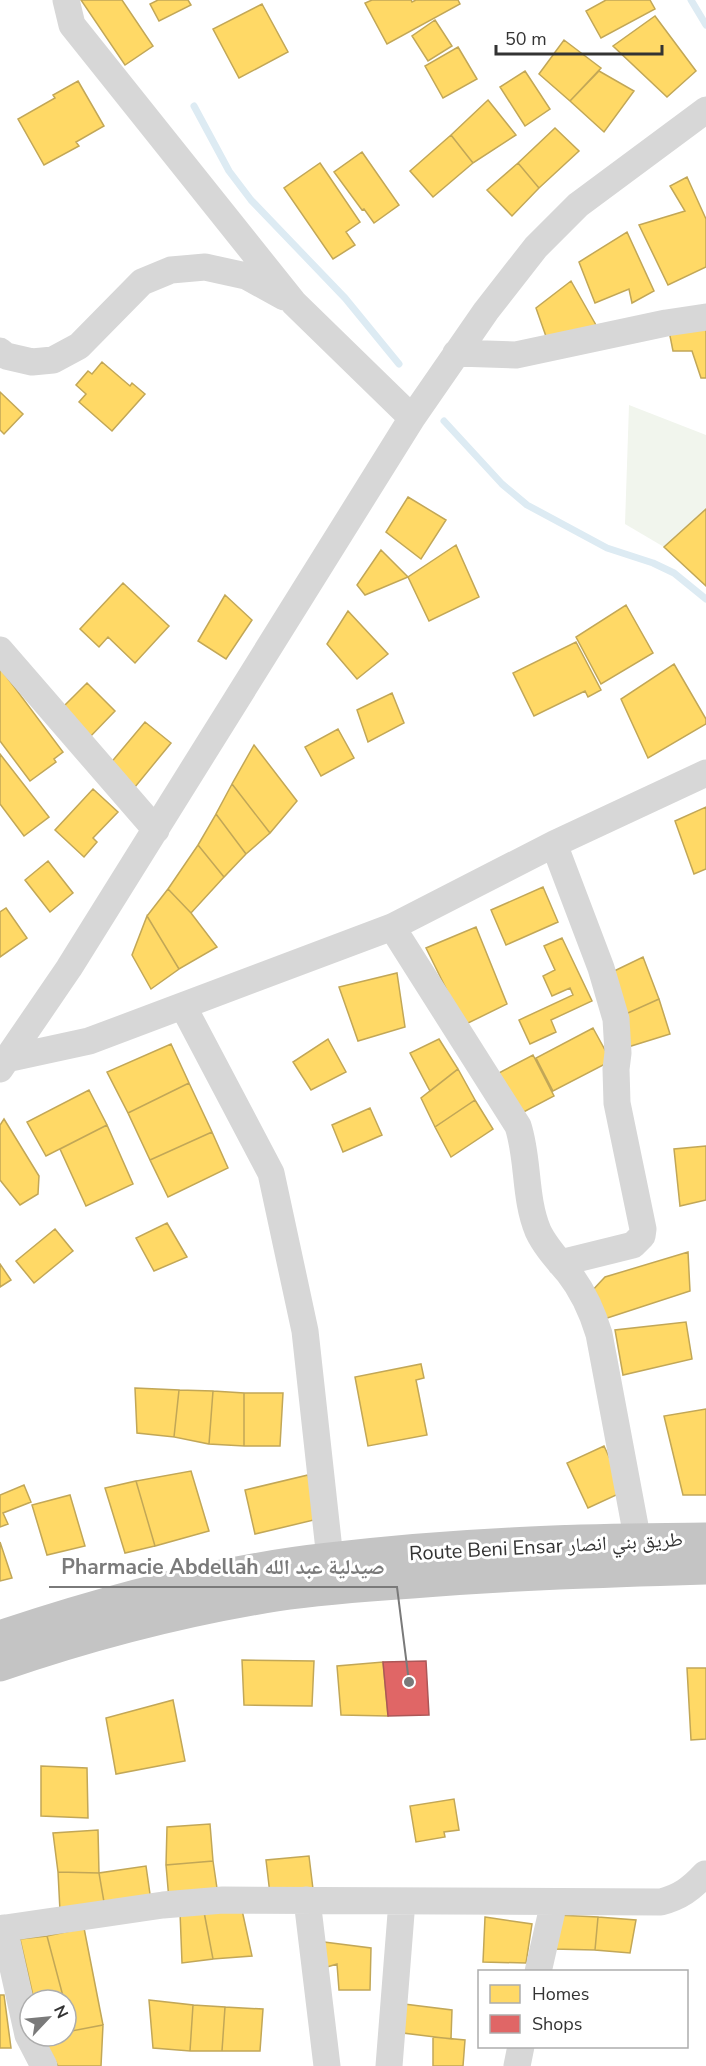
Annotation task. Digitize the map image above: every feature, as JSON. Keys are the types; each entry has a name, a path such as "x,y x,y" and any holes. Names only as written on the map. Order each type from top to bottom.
{"highway":[{"name":"Route Beni Ensar طريق بني انصار","path":"640,1555 706,1539"},
{"name":"Route Beni Ensar طريق بني انصار","path":"0,1665 86,1637 220,1605 330,1574 511,1544 640,1555 706,1568"},
{"name":"Route Beni Ensar طريق بني انصار","path":"0,1637 78,1612 226,1576 330,1574"}],"street":[{"path":"66,0 72,25 294,303 412,418"},
{"path":"3,1064 69,968 412,418 486,311 536,247 578,205 706,110"},
{"path":"0,351 6,356 32,362 53,360 79,346 142,282 171,270 205,267 246,276 294,303"},
{"path":"456,353 516,355 666,323 706,317"},
{"path":"0,650 156,830"},
{"path":"3,1064 89,1041 392,927 554,844 706,773"},
{"path":"554,844 601,968 616,1019 617,1102 643,1229 642,1236 633,1245 560,1263"},
{"path":"392,927 518,1126 523,1143 532,1215 539,1233 587,1301 599,1334 640,1555"},
{"path":"183,1006 271,1173 305,1330 330,1574"},
{"path":"44,2066 28,2035 2,1929 163,1905 222,1900 661,1902 677,1898 692,1889 705,1874"},
{"path":"307,1900 327,2066"},
{"path":"388,2066 402,1901"},
{"path":"538,1970 554,1902"},
{"path":"517,2066 521,2048"}],"shaded area":[{"path":"629,405 706,435 706,509 664,547 625,524"}],"building: Homes":[{"path":"81,0 122,0 153,46 125,65"},
{"path":"158,0 188,0 191,5 159,21 150,4"},
{"path":"372,0 411,0 412,2 416,0 458,0 460,4 387,44 365,3"},
{"path":"606,0 650,0 655,9 601,38 586,11"},
{"path":"262,4 288,52 239,78 213,29"},
{"path":"655,16 696,71 667,97 613,46"},
{"path":"435,20 452,46 428,61 412,36"},
{"path":"564,40 601,68 570,101 539,74"},
{"path":"458,47 477,79 443,98 425,66"},
{"path":"525,71 550,109 525,126 500,87"},
{"path":"599,71 634,91 604,132 570,101"},
{"path":"78,81 104,126 76,142 79,146 44,165 18,119 55,98 53,95"},
{"path":"488,100 516,135 473,163 451,135"},
{"path":"555,128 579,151 539,188 518,163"},
{"path":"451,135 473,163 433,197 410,171"},
{"path":"362,152 399,205 374,223 334,172"},
{"path":"320,163 360,222 346,232 355,245 333,259 284,188"},
{"path":"518,163 539,188 512,216 487,190"},
{"path":"687,177 706,219 706,267 668,285 639,225 685,211 670,186"},
{"path":"627,232 654,291 632,303 629,289 595,303 579,262"},
{"path":"571,281 596,325 548,342 536,308"},
{"path":"706,326 706,378 701,378 692,351 673,351 669,331"},
{"path":"102,362 130,386 132,383 145,394 112,431 79,402 86,394 76,385 88,371 92,374"},
{"path":"0,392 23,414 4,434 0,430"},
{"path":"408,497 446,520 421,559 386,532"},
{"path":"706,509 706,586 664,547"},
{"path":"456,545 479,597 429,621 408,577"},
{"path":"381,550 408,577 365,595 357,585"},
{"path":"123,583 169,626 135,663 108,637 99,647 80,629"},
{"path":"225,595 252,620 226,659 198,641"},
{"path":"626,605 653,653 601,684 576,637"},
{"path":"348,611 388,654 357,679 327,644"},
{"path":"576,642 601,690 588,697 585,691 534,716 513,673"},
{"path":"674,664 706,719 706,724 648,758 621,699"},
{"path":"0,668 63,752 54,759 56,762 30,781 0,741"},
{"path":"87,683 115,711 88,739 60,710"},
{"path":"392,693 404,723 368,742 357,710"},
{"path":"145,722 171,743 135,787 109,765"},
{"path":"338,729 354,758 321,776 305,747"},
{"path":"254,745 297,801 270,833 232,784"},
{"path":"0,754 49,817 24,836 0,804"},
{"path":"232,784 270,833 246,854 216,814"},
{"path":"93,789 118,812 93,838 97,842 84,857 55,830"},
{"path":"706,807 706,869 694,874 675,821"},
{"path":"216,814 246,854 224,877 198,845"},
{"path":"198,845 224,877 191,913 168,889"},
{"path":"48,861 73,893 50,912 25,880"},
{"path":"543,887 558,922 506,945 491,910"},
{"path":"168,889 191,913 217,947 179,969 147,916"},
{"path":"6,908 27,938 0,957 0,912"},
{"path":"147,916 179,969 151,989 132,955"},
{"path":"476,927 507,1004 464,1025 426,948"},
{"path":"562,938 592,1001 551,1020 556,1032 530,1044 519,1020 573,995 570,988 552,996 543,976 555,970 544,946"},
{"path":"643,957 659,999 619,1017 608,974"},
{"path":"397,973 405,1027 358,1041 339,987"},
{"path":"659,999 670,1034 628,1047 619,1017"},
{"path":"593,1028 611,1061 553,1091 536,1058"},
{"path":"328,1039 346,1072 311,1090 293,1062"},
{"path":"439,1039 458,1069 430,1091 410,1053"},
{"path":"171,1044 189,1083 128,1113 107,1072"},
{"path":"533,1055 554,1096 516,1116 495,1075"},
{"path":"458,1069 475,1100 435,1127 421,1098"},
{"path":"189,1083 212,1132 150,1160 128,1113"},
{"path":"89,1090 107,1125 46,1156 27,1122"},
{"path":"475,1100 493,1129 451,1157 435,1127"},
{"path":"370,1108 382,1135 343,1152 332,1125"},
{"path":"4,1119 39,1176 38,1194 20,1205 0,1180 0,1125"},
{"path":"107,1125 133,1184 86,1206 60,1149"},
{"path":"212,1132 228,1168 168,1197 150,1160"},
{"path":"706,1146 706,1200 680,1206 674,1149"},
{"path":"167,1223 187,1257 154,1271 136,1238"},
{"path":"55,1229 73,1251 34,1283 16,1261"},
{"path":"688,1252 690,1291 598,1321 590,1293 605,1277"},
{"path":"0,1264 11,1280 0,1287"},
{"path":"686,1322 692,1359 623,1375 615,1330"},
{"path":"421,1364 424,1378 416,1380 427,1435 368,1446 355,1377"},
{"path":"135,1388 179,1390 174,1437 137,1433"},
{"path":"179,1390 213,1391 209,1444 174,1437"},
{"path":"213,1391 244,1393 244,1446 209,1444"},
{"path":"244,1393 283,1393 280,1446 244,1446"},
{"path":"706,1409 706,1495 683,1495 664,1416"},
{"path":"604,1446 625,1491 588,1508 567,1463"},
{"path":"191,1471 209,1531 155,1546 136,1481"},
{"path":"308,1475 318,1519 255,1534 245,1490"},
{"path":"136,1481 155,1546 125,1553 105,1488"},
{"path":"24,1485 31,1502 3,1513 8,1524 0,1527 0,1495"},
{"path":"70,1495 85,1546 47,1555 32,1505"},
{"path":"0,1542 12,1578 0,1581"},
{"path":"242,1660 314,1661 312,1706 244,1705"},
{"path":"383,1662 388,1716 341,1715 337,1666"},
{"path":"687,1668 706,1668 706,1739 691,1740"},
{"path":"173,1700 185,1761 116,1774 106,1718"},
{"path":"41,1766 87,1768 88,1818 41,1816"},
{"path":"454,1799 459,1830 444,1832 445,1837 416,1842 410,1806"},
{"path":"210,1824 213,1861 166,1865 167,1827"},
{"path":"98,1830 99,1873 58,1872 53,1833"},
{"path":"309,1856 313,1889 270,1894 266,1860"},
{"path":"213,1861 218,1895 169,1900 166,1865"},
{"path":"146,1866 151,1901 105,1908 99,1873"},
{"path":"58,1872 99,1873 105,1908 60,1911"},
{"path":"242,1910 252,1956 213,1959 204,1912"},
{"path":"180,1912 204,1912 213,1959 182,1963"},
{"path":"557,1915 598,1917 595,1950 553,1949"},
{"path":"485,1917 532,1924 526,1963 483,1962"},
{"path":"598,1917 636,1920 630,1953 595,1950"},
{"path":"84,1928 103,2025 78,2030 78,1988 61,1988 47,1936"},
{"path":"47,1936 61,1988 31,1988 20,1939"},
{"path":"324,1942 371,1948 370,1990 339,1990 337,1964 327,1967"},
{"path":"0,1995 4,1995 11,2048 0,2048"},
{"path":"149,2000 193,2005 190,2051 153,2048"},
{"path":"404,2004 452,2010 451,2039 403,2033"},
{"path":"193,2005 225,2007 222,2051 190,2051"},
{"path":"225,2007 263,2009 260,2051 222,2051"},
{"path":"103,2025 101,2066 58,2066 48,2048 78,2048 78,2030"},
{"path":"433,2037 465,2040 463,2066 433,2066"}],"building: Shops":[{"path":"426,1661 429,1715 388,1716 383,1662"}],"waterway":[{"path":"691,0 706,25"},
{"path":"194,106 229,171 251,200 345,298 399,364"},
{"path":"444,421 502,484 527,505 607,548 653,563 674,573 706,599"}],"place":[{"name":"Pharmacie Abdellah صيدلية عبد الله","path":"409,1682"}]}
